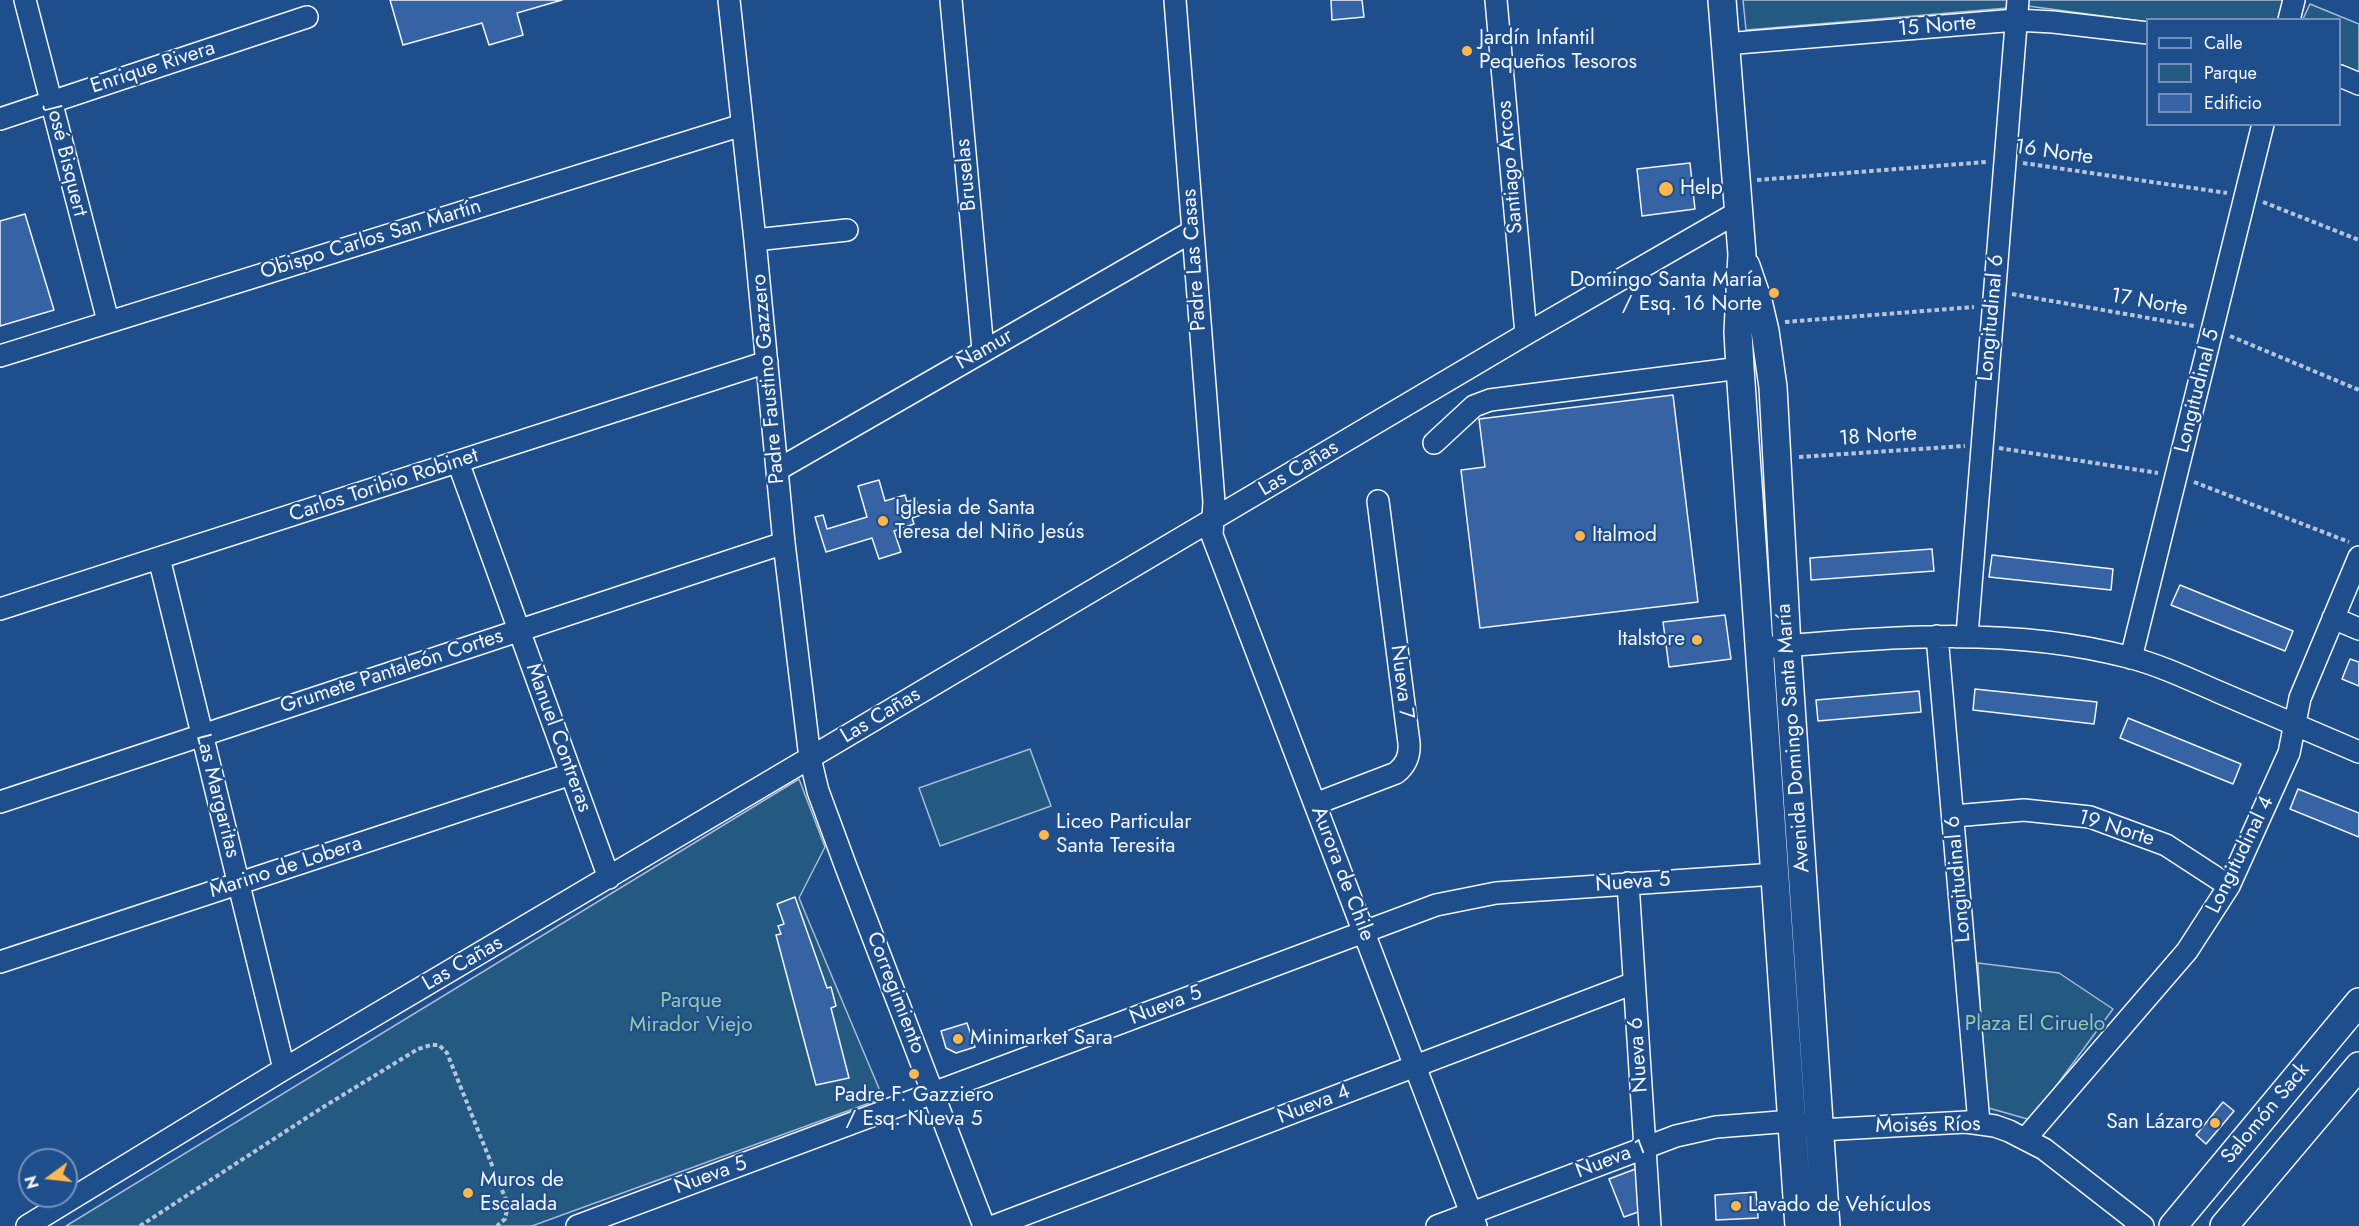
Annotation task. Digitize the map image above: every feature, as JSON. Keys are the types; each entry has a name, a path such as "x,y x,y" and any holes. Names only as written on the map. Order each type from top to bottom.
{"main road":[{"name":"Avenida Domingo Santa María","path":"1722,0 1742,254 1738,332 1740,368 1798,1226"},
{"name":"Avenida Domingo Santa María","path":"1742,254 1756,294 1765,331 1773,387 1787,646 1826,1226"},
{"name":"Salomón Sack","path":"2173,1226 2359,1002"},
{"name":"Salomón Sack","path":"2224,1226 2359,1066"}],"street":[{"name":"José Bisquert","path":"25,0 108,321"},
{"name":"Padre Faustino Gazzero","path":"729,0 768,363 784,543 810,758"},
{"name":"Bruselas","path":"951,0 983,350"},
{"name":"Padre Las Casas","path":"1175,0 1214,502 1213,520"},
{"name":"Santiago Arcos","path":"1496,0 1526,334"},
{"path":"2290,18 2294,0"},
{"name":"15 Norte","path":"1725,44 2017,10 2053,22 2146,33"},
{"name":"Longitudinal 6","path":"1967,635 2017,10"},
{"name":"Enrique Rivera","path":"0,119 307,16"},
{"path":"2341,76 2359,84"},
{"name":"Obispo Carlos San Martín","path":"0,356 742,125"},
{"name":"Longitudinal 5","path":"2131,658 2264,126"},
{"name":"Las Cañas","path":"27,1226 284,1069 1526,334 1738,212"},
{"path":"755,240 848,230"},
{"name":"Namur","path":"777,470 1193,231"},
{"name":"Carlos Toribio Robinet","path":"0,609 768,363"},
{"path":"1434,443 1474,406 1490,400 1740,368"},
{"name":"Manuel Contreras","path":"458,462 609,878"},
{"name":"Nueva 7","path":"1315,804 1396,773 1406,764 1408,757 1409,743 1378,501"},
{"name":"Aurora de Chile","path":"1213,520 1212,535 1473,1220"},
{"name":"Grumete Pantaleón Cortes","path":"0,802 784,543"},
{"name":"Longitudinal 4","path":"2026,1138 2187,951 2229,886 2289,753 2300,698 2359,557"},
{"name":"Las Margaritas","path":"159,558 284,1069"},
{"path":"2334,618 2359,628"},
{"path":"1759,648 1967,635 2048,642 2095,649 2167,670 2359,752"},
{"name":"Longitudinal 6","path":"1937,636 1979,1123"},
{"name":"Corregimiento","path":"810,758 818,791 984,1226"},
{"name":"Marino de Lobera","path":"0,962 571,774"},
{"name":"19 Norte","path":"1954,816 2024,810 2090,817 2166,845 2229,886"},
{"name":"Nueva 5","path":"578,1226 1436,905 1473,896 1775,874"},
{"name":"Nueva 6","path":"1628,883 1650,1226"},
{"name":"Nueva 4","path":"994,1226 1634,983"},
{"name":"Moisés Ríos","path":"1792,1121 1820,1130 1966,1122 2010,1131 2026,1138 2057,1158 2143,1226"},
{"name":"Nueva 1","path":"1437,1226 1473,1220 1676,1136 1716,1127 1792,1121"}],"path":[{"name":"16 Norte","path":"1736,182 2005,160 2246,196 2359,240"},
{"name":"17 Norte","path":"1765,331 1784,322 1994,298 2213,329 2359,390"},
{"name":"18 Norte","path":"1777,458 1982,445"},
{"path":"140,1226 320,1109 418,1049 440,1045 447,1053 508,1205 505,1220 497,1226"}],"green space":[{"path":"1743,0 2008,0 2008,8 1746,30"},
{"path":"2029,0 2286,0 2281,18 2146,18 2146,22 2028,6"},
{"path":"2310,4 2359,24 2359,72 2341,64 2341,18 2303,18"},
{"path":"1030,749 1051,806 940,846 919,788"},
{"name":"Parque Mirador Viejo","path":"799,779 825,847 799,898 883,1098 532,1226 66,1226"},
{"name":"Plaza El Ciruelo","path":"1978,963 2059,973 2113,1009 2031,1120 1985,1107"}],"building":[{"path":"390,0 562,0 517,13 523,35 489,45 482,23 403,45"},
{"path":"1331,0 1362,0 1364,17 1332,20"},
{"name":"Help","path":"1690,163 1695,209 1642,216 1637,169"},
{"path":"25,214 54,310 0,326 0,221"},
{"name":"Italmod","path":"1673,395 1698,602 1480,628 1461,470 1485,467 1479,419"},
{"name":"Iglesia de Santa Teresa del Niño Jesús","path":"879,480 885,501 905,495 907,502 916,499 921,515 912,518 914,524 894,531 901,552 879,559 872,538 826,552 815,517 823,515 827,529 867,517 858,486"},
{"path":"1932,549 1934,571 1811,580 1810,558"},
{"path":"1992,555 2113,569 2111,590 1989,577"},
{"path":"2180,585 2293,631 2285,651 2171,605"},
{"name":"Italstore","path":"1725,615 1731,659 1669,667 1663,622"},
{"path":"2350,659 2359,662 2359,686 2342,679"},
{"path":"1975,689 2097,702 2094,724 1973,710"},
{"path":"1919,691 1921,712 1818,721 1816,700"},
{"path":"2128,718 2241,764 2233,784 2120,738"},
{"path":"2298,789 2359,813 2359,837 2290,809"},
{"path":"795,897 827,988 831,987 836,1006 831,1008 849,1078 816,1085 776,935 781,934 778,926 784,924 777,904"},
{"name":"Minimarket Sara","path":"967,1023 975,1047 956,1053 946,1048 941,1031"},
{"name":"San Lázaro","path":"2223,1102 2234,1111 2206,1144 2196,1135"},
{"path":"1638,1168 1641,1211 1624,1217 1609,1179"},
{"name":"Lavado de Vehículos","path":"1756,1192 1758,1218 1716,1220 1715,1195"}],"place":[{"name":"Jardín Infantil Pequeños Tesoros","path":"1467,51"},
{"name":"Help","path":"1666,189"},
{"name":"Domingo Santa María / Esq. 16 Norte","path":"1774,293"},
{"name":"Iglesia de Santa Teresa del Niño Jesús","path":"883,521"},
{"name":"Italmod","path":"1580,536"},
{"name":"Italstore","path":"1697,640"},
{"name":"Liceo Particular Santa Teresita","path":"1044,835"},
{"name":"Minimarket Sara","path":"958,1039"},
{"name":"Padre F. Gazziero / Esq. Nueva 5","path":"914,1074"},
{"name":"San Lázaro","path":"2215,1123"},
{"name":"Muros de Escalada","path":"468,1193"},
{"name":"Lavado de Vehículos","path":"1736,1206"}]}
